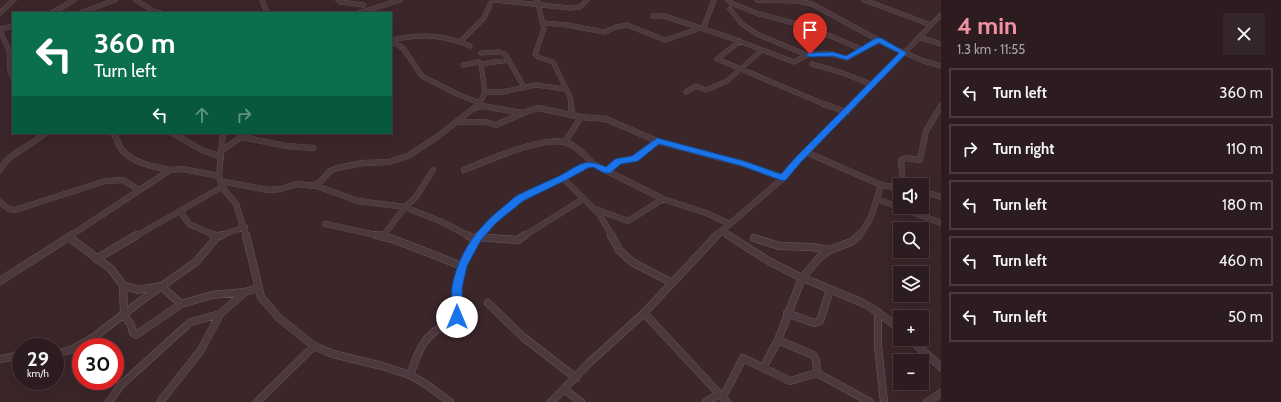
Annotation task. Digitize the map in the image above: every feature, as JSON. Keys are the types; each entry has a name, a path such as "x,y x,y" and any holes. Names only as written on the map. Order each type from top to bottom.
{"street":[{"path":"0,13 14,0"},
{"path":"54,12 74,0"},
{"path":"83,12 115,0"},
{"path":"136,0 155,12"},
{"path":"262,0 267,12"},
{"path":"338,0 340,2 364,5"},
{"path":"361,12 366,0"},
{"path":"361,12 400,0"},
{"path":"461,41 479,26 490,9 493,0 538,3 576,8 583,5 587,0"},
{"path":"702,29 714,0"},
{"path":"728,0 731,3 759,14 809,27 861,49"},
{"path":"757,0 796,1 815,6"},
{"path":"808,0 815,6 903,53 941,66"},
{"path":"864,0 931,25"},
{"path":"538,3 543,23 543,34 534,54 538,57 553,62 571,102 572,115"},
{"path":"730,9 737,15 742,24 757,34 807,55 829,54 846,58 879,40"},
{"path":"551,402 590,362 644,313 721,231 783,178 806,152 941,15"},
{"path":"653,16 665,16 740,41 794,62 807,55"},
{"path":"543,23 567,25 604,32 616,27 627,25 663,40 702,29"},
{"path":"12,26 0,30 7,39 10,70 12,75"},
{"path":"392,40 424,34 448,37 461,41 470,46"},
{"path":"919,37 941,44"},
{"path":"392,41 403,48 422,76 479,104 523,113"},
{"path":"740,41 717,60 742,69 813,100 846,112"},
{"path":"686,92 696,86 704,90 721,84 742,69 762,50"},
{"path":"481,54 499,52 506,54 524,87"},
{"path":"463,65 479,62 481,64 509,60"},
{"path":"311,186 319,183 330,171 337,168 363,163 389,162 408,156 432,141 479,104 485,92 481,64"},
{"path":"812,64 843,73 873,85"},
{"path":"485,92 502,92 536,85 565,90"},
{"path":"902,178 901,160 906,158 920,160 926,131 941,106"},
{"path":"456,122 486,122 496,125 538,108 581,117 613,120 657,141 744,164 783,178"},
{"path":"565,142 581,117"},
{"path":"0,170 3,163 9,156 32,144 44,134"},
{"path":"114,134 118,140 121,149 127,154 146,164 170,170 183,169 220,181 268,190 281,189 293,185 319,186 358,201 405,207 442,222 477,239 518,240 583,199"},
{"path":"174,134 207,153 221,154 246,134"},
{"path":"223,134 220,181 236,204 245,227 261,297 279,318 314,346 333,354 382,366 410,375 427,385 450,402"},
{"path":"242,137 286,146 314,148"},
{"path":"464,170 505,154 555,141 565,142 593,164 663,199 706,213 730,224"},
{"path":"607,171 618,161 635,159 657,141"},
{"path":"806,152 881,185 893,187"},
{"path":"410,375 424,341 430,334 450,325 456,320 457,288 462,266 477,239 492,221 520,198 563,178 586,165 593,164"},
{"path":"0,281 170,170"},
{"path":"382,237 405,207 416,197 433,170"},
{"path":"563,178 600,215 619,250 632,262 672,283"},
{"path":"0,202 9,210 15,210 105,181 123,180 139,190"},
{"path":"96,259 180,211 220,181"},
{"path":"763,368 778,340 787,313 802,278 820,257 830,250 853,242 866,228 871,220 881,185"},
{"path":"929,193 941,197"},
{"path":"593,208 628,221 663,199"},
{"path":"877,200 941,224"},
{"path":"180,211 189,224 217,237"},
{"path":"325,224 408,244 462,266"},
{"path":"64,352 73,349 89,340 124,316 142,300 196,262 217,237 245,227"},
{"path":"721,231 767,260 802,278 865,304 893,324"},
{"path":"69,237 111,269 123,285 138,290 163,286"},
{"path":"754,238 779,246 811,247 830,250"},
{"path":"123,285 124,316 131,326 133,333 136,335 181,304 212,295 245,292 258,288"},
{"path":"163,286 177,302 181,304"},
{"path":"787,313 814,323 818,323 830,290"},
{"path":"109,402 121,385 186,326 191,322 220,314 245,292"},
{"path":"488,302 523,337 576,378"},
{"path":"878,312 877,334 879,365 884,402"},
{"path":"644,313 723,398"},
{"path":"160,402 205,344 216,326 220,314"},
{"path":"778,340 813,355 816,360 817,373"},
{"path":"257,402 314,346"},
{"path":"918,346 941,367"},
{"path":"0,359 12,357"},
{"path":"723,398 742,359 745,358 790,381 817,373 870,402"},
{"path":"564,390 581,402"},
{"path":"926,402 941,393"},
{"path":"706,402 723,398"}],"route":[{"path":"457,317 457,288 462,266 468,253 478,237 492,221 520,198 537,191 589,164 601,167 607,171 618,161 635,159 657,141 744,164 783,178 798,160 861,98 903,53 879,40 847,58 833,54 810,54"}]}
